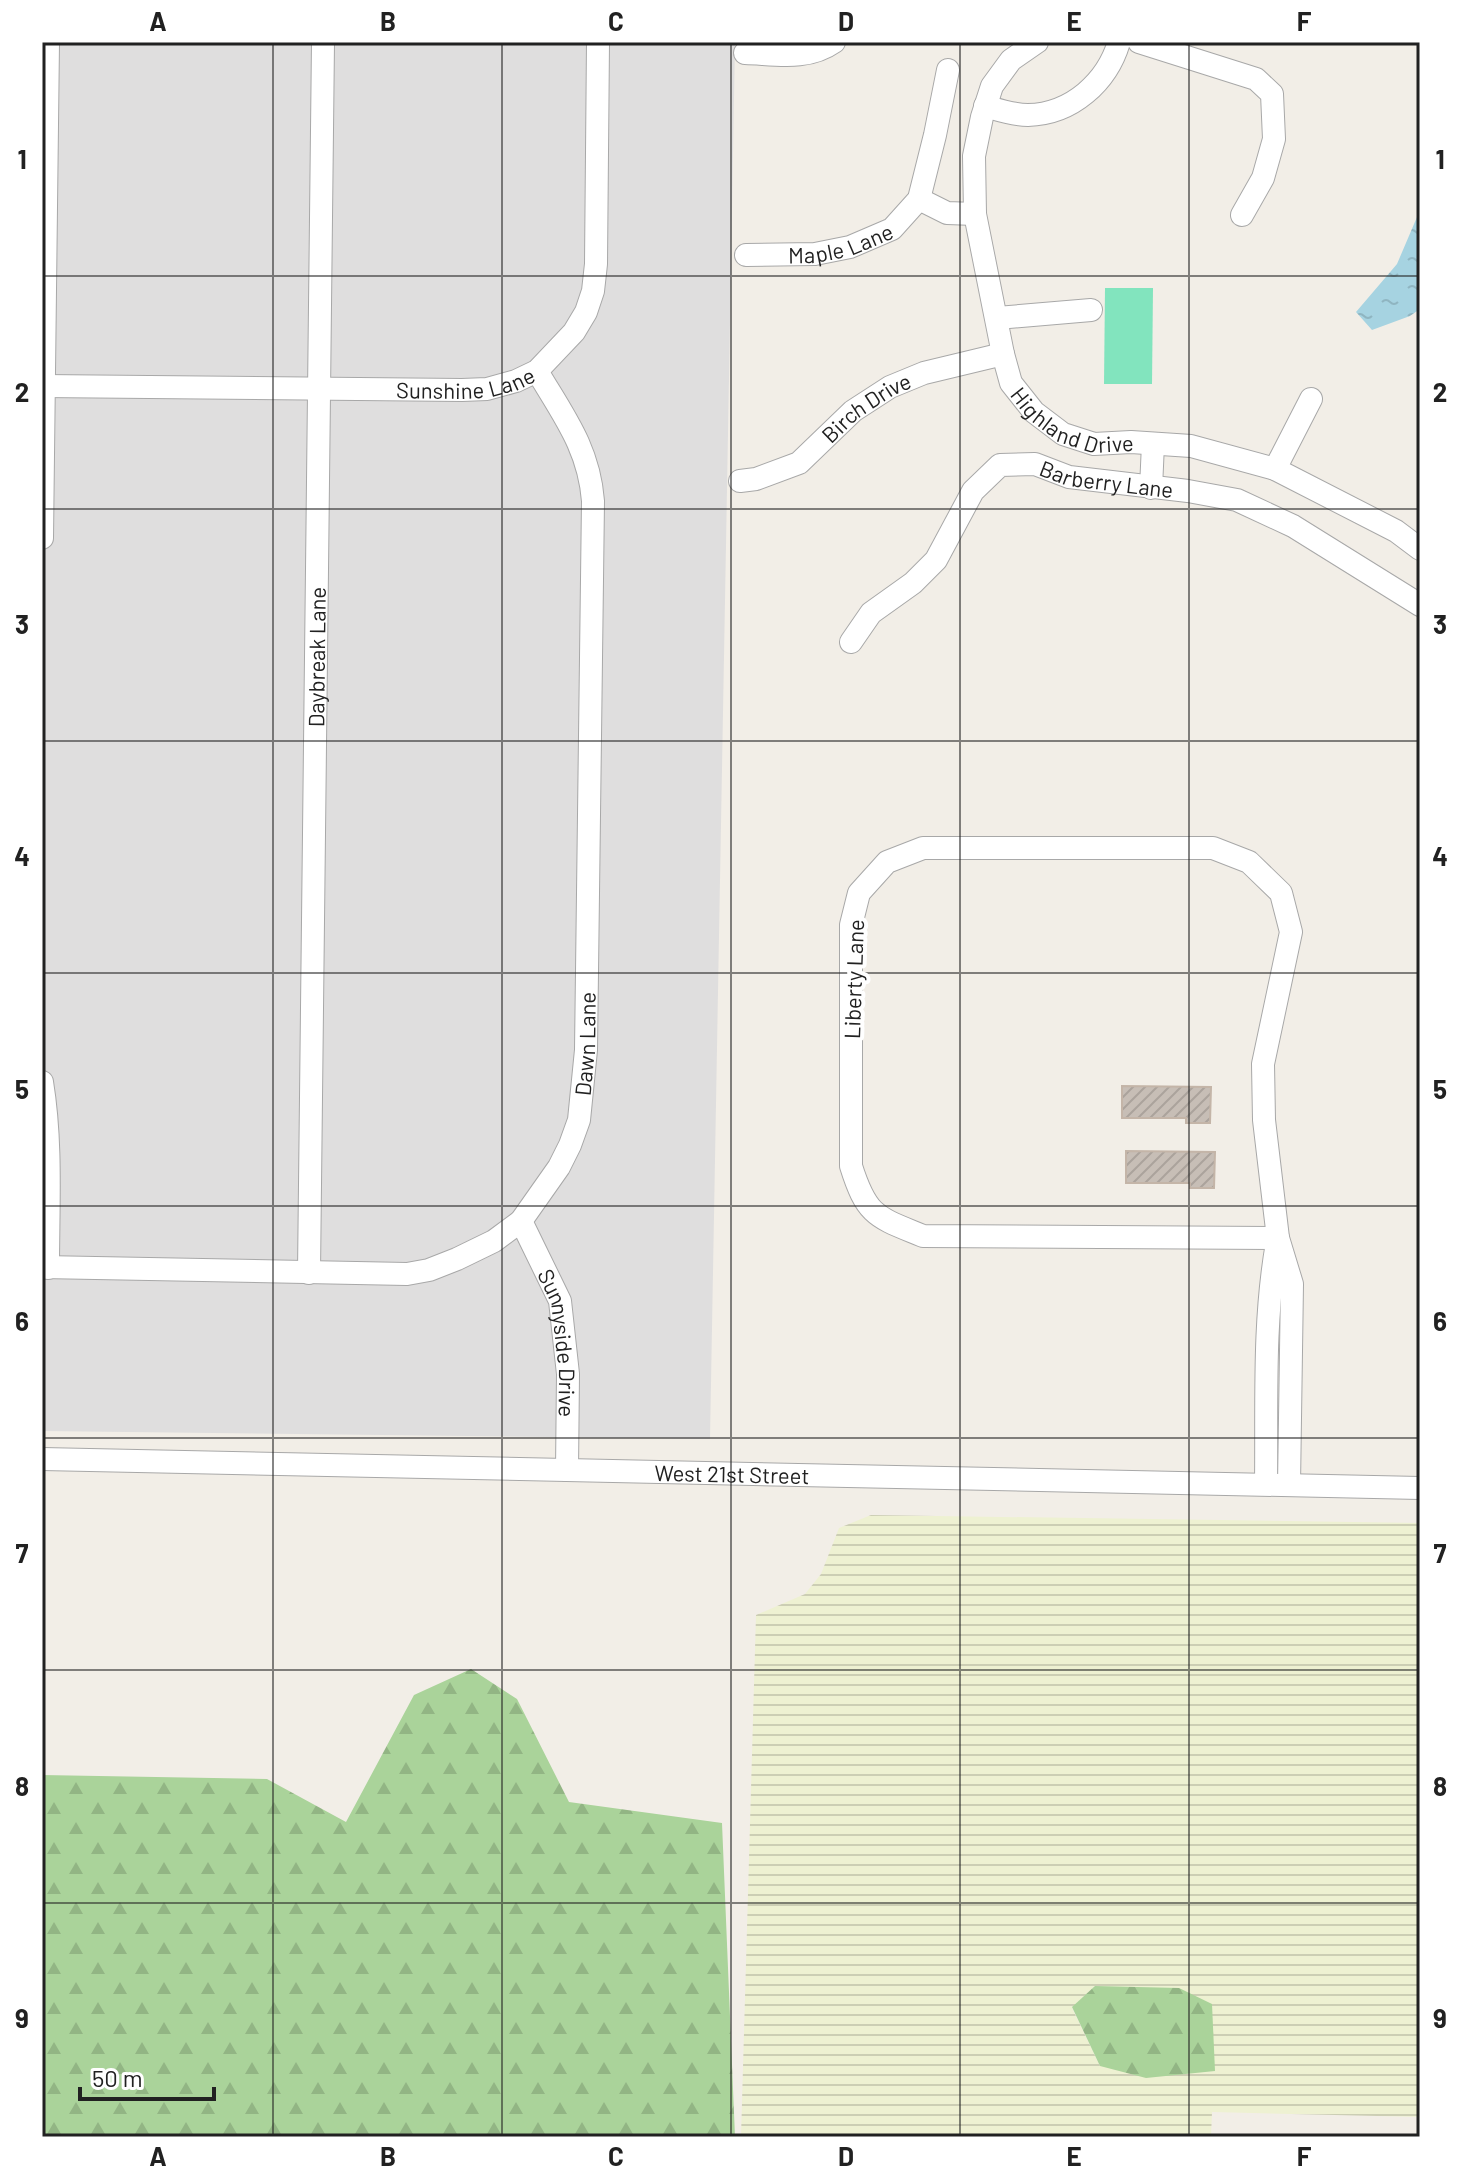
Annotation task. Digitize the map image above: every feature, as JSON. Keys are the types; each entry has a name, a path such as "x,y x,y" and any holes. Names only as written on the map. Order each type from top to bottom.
{"street":[{"path":"42,538 48,42"},
{"name":"Daybreak Lane","path":"309,1273 323,42"},
{"name":"Sunshine Lane","path":"43,386 487,389 537,371 574,332 586,312 593,291 596,264 598,42"},
{"path":"745,53 805,56 834,42"},
{"name":"Highland Drive","path":"1037,42 1011,60 992,86 974,156 975,214 1011,383 1034,412 1063,434 1094,444 1131,442 1191,446 1275,469 1396,531 1420,549"},
{"path":"985,106 1006,113 1028,115 1071,104 1104,75 1119,42"},
{"path":"1139,42 1256,79 1272,94 1274,139 1263,178 1242,215"},
{"name":"Maple Lane","path":"746,255 815,254 850,247 892,229 919,199 948,70"},
{"path":"919,199 947,213 975,214"},
{"path":"997,318 1091,310"},
{"name":"Birch Drive","path":"740,481 756,479 799,463 853,411 890,387 924,373 1003,354"},
{"name":"Dawn Lane","path":"45,1268 407,1274 429,1270 494,1241 521,1221 559,1167 579,1120 586,1050 592,490 580,445 537,371"},
{"path":"1275,469 1311,399"},
{"path":"1151,488 1153,444"},
{"name":"Barberry Lane","path":"851,642 871,613 913,583 936,560 973,491 1000,465 1035,464 1069,477 1237,500 1293,526 1420,605"},
{"name":"Highland Drive","path":"1396,531 1420,532"},
{"name":"Liberty Lane","path":"1277,1485 1268,1311 1278,1238 1264,1120 1263,1064 1291,932 1281,893 1249,862 1213,848 923,848 887,862 859,893 851,925 851,1166 860,1196 879,1218 923,1236 1278,1238"},
{"path":"42,1082 49,1165 45,1268"},
{"name":"Sunnyside Drive","path":"521,1221 560,1301 568,1374 567,1470"},
{"name":"West 21st Street","path":"42,1459 1420,1488"}],"shaded area":[{"path":"42,42 735,42 710,1439 42,1431"}],"green space":[{"path":"1105,288 1153,288 1152,384 1104,384"},
{"path":"871,1515 1420,1523 1420,2117 1212,2112 1211,2137 741,2137 756,1615 805,1594 821,1574 839,1528","holes":["1095,1986 1100,2066 1072,2008"]},
{"path":"471,1669 517,1699 569,1802 722,1823 735,2137 42,2137 42,1775 267,1779 346,1822 414,1695"},
{"path":"1095,1986 1179,1988 1212,2004 1215,2071 1146,2078 1100,2066 1072,2007"}],"water":[{"path":"1420,210 1420,309 1410,316 1372,330 1356,312 1397,264"}],"building":[{"path":"1122,1086 1211,1087 1210,1123 1186,1123 1186,1118 1122,1118"},
{"path":"1126,1151 1215,1152 1214,1188 1190,1188 1190,1183 1126,1183"}]}
